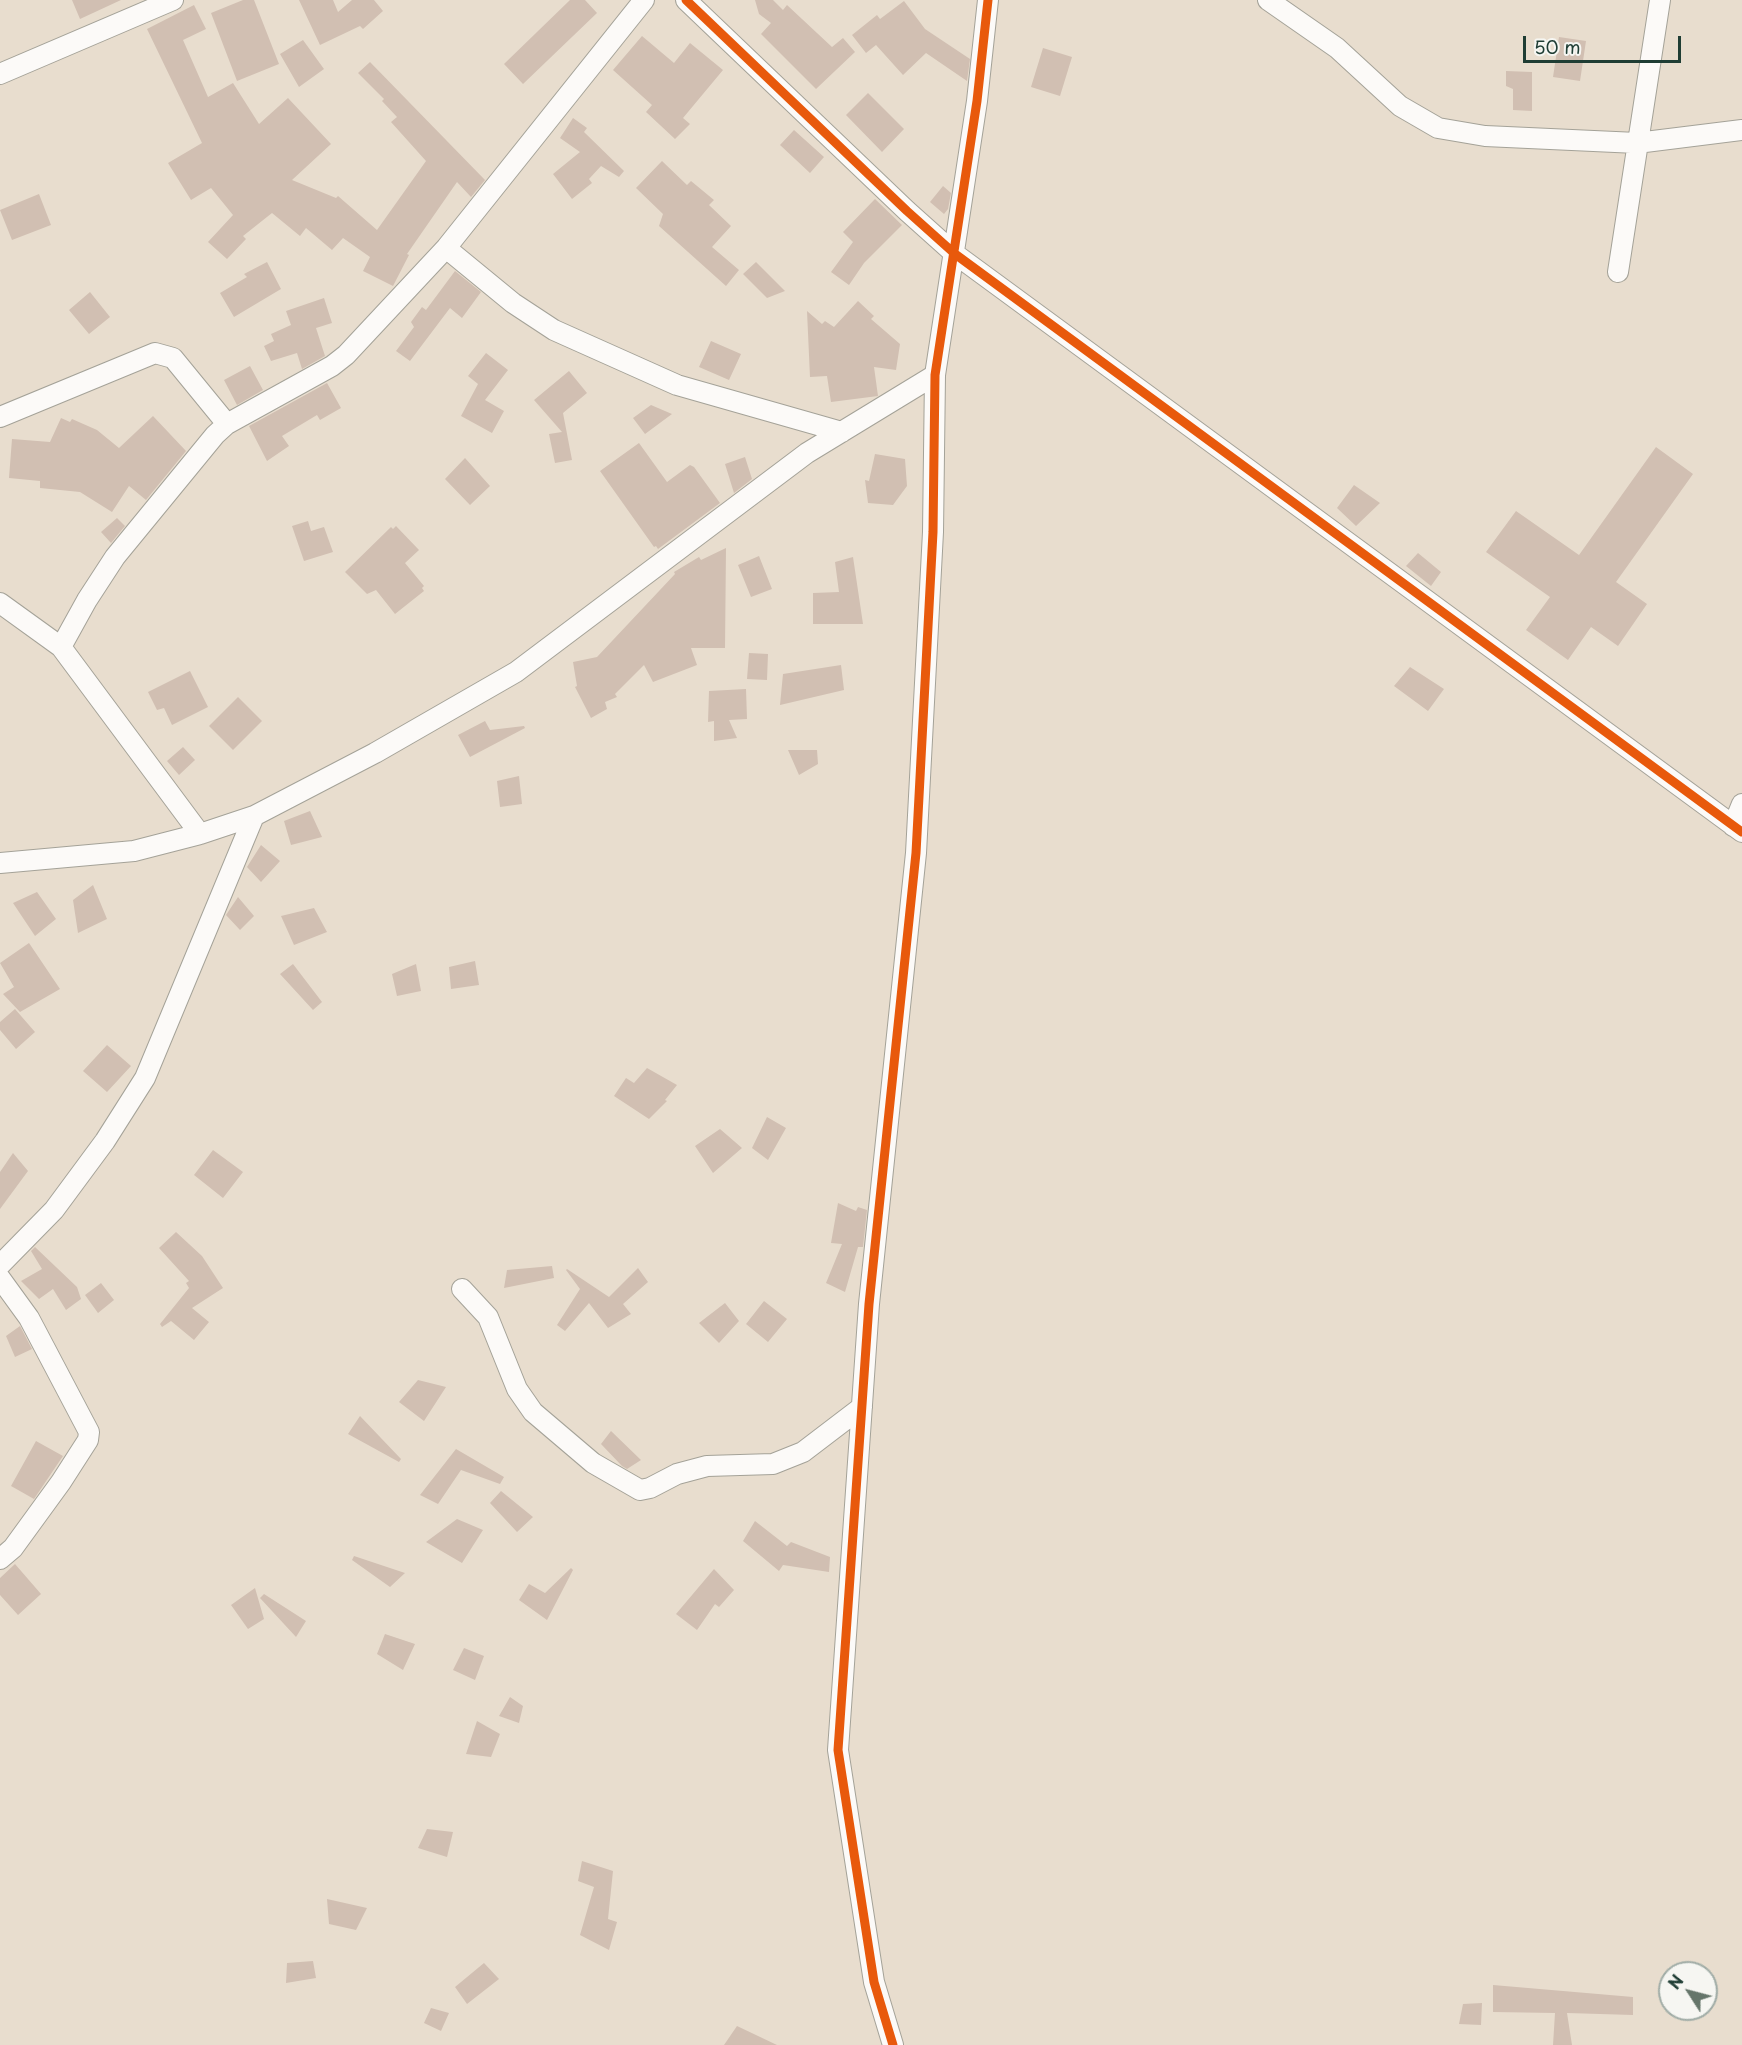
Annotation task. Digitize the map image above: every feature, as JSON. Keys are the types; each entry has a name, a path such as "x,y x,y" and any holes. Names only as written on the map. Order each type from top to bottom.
{"street":[{"path":"0,74 173,0"},
{"path":"62,648 87,600 116,557 214,435 228,424 332,366 374,326 446,248 644,0"},
{"path":"686,0 955,254 1737,829 1742,804"},
{"path":"893,2045 874,1982 838,1750 869,1304 916,852 933,532 935,375 977,101 988,0"},
{"path":"1268,0 1337,48 1400,106 1438,128 1485,136 1637,143 1742,130"},
{"path":"1618,272 1660,0"},
{"path":"446,248 513,303 554,330 677,385 842,432"},
{"path":"0,417 155,353 173,358 228,424"},
{"path":"0,863 134,851 200,834 254,816 375,753 516,672 807,453 935,375"},
{"path":"0,603 62,648 200,834"},
{"path":"0,1265 54,1210 105,1141 146,1078 254,816"},
{"path":"0,1278 28,1318 88,1432 88,1440 62,1482 13,1548 0,1559"},
{"path":"462,1289 488,1317 517,1389 534,1412 593,1463 640,1490 650,1488 677,1474 707,1466 773,1464 803,1452 862,1407"}],"building":[{"path":"72,0 121,0 80,19"},
{"path":"243,0 254,0 279,64 237,81 211,13"},
{"path":"299,0 333,0 338,12 352,0 374,0 383,11 363,29 360,26 320,45"},
{"path":"570,0 585,0 597,13 523,84 504,64"},
{"path":"755,0 773,0 783,10 787,5 832,47 843,38 855,52 816,89 761,34 771,23 759,14"},
{"path":"904,1 925,29 970,59 967,81 926,53 903,75 876,45 866,53 852,35 877,15 880,19"},
{"path":"194,5 206,29 183,40 208,97 233,83 259,124 288,98 331,144 292,180 336,198 338,196 377,230 426,161 391,122 397,117 382,101 384,99 358,73 370,62 485,180 471,197 457,182 407,254 409,255 393,286 363,271 370,257 343,238 332,250 306,228 300,236 272,213 243,236 246,239 227,259 208,242 233,215 211,188 191,200 168,163 202,143 147,29"},
{"path":"642,36 674,63 690,43 723,70 683,118 690,124 675,139 646,112 652,105 613,70"},
{"path":"1559,37 1586,41 1580,81 1553,77"},
{"path":"303,40 324,69 299,87 280,54"},
{"path":"1043,48 1072,57 1060,96 1031,87"},
{"path":"1506,71 1532,72 1532,111 1513,110 1513,89 1506,86"},
{"path":"868,93 904,129 882,152 846,115"},
{"path":"573,118 587,128 584,132 624,171 619,177 601,166 589,179 592,183 572,199 553,174 580,152 560,138"},
{"path":"794,130 824,157 810,173 780,145"},
{"path":"662,161 687,185 691,181 714,200 709,205 731,226 712,247 739,270 726,286 659,226 663,214 636,188"},
{"path":"943,186 951,193 948,209 944,214 930,202"},
{"path":"39,194 51,225 12,240 0,210"},
{"path":"875,199 902,225 864,263 849,285 831,272 853,242 843,232"},
{"path":"267,262 281,289 234,317 220,293 247,277 244,274"},
{"path":"756,262 785,291 767,298 743,274"},
{"path":"455,271 481,292 462,318 450,308 410,361 396,351 414,327 411,322 422,307 426,310"},
{"path":"90,292 110,317 89,334 69,310"},
{"path":"324,298 332,323 316,328 325,356 302,369 297,353 271,361 264,346 274,341 271,334 291,325 286,311"},
{"path":"858,301 874,316 871,319 900,344 896,370 874,367 878,396 831,402 827,376 810,377 807,311 822,324 825,321 834,327"},
{"path":"711,341 741,354 729,380 699,367"},
{"path":"486,353 508,370 485,400 504,411 492,433 461,416 478,384 468,376"},
{"path":"250,366 263,390 237,405 224,380"},
{"path":"569,371 587,393 563,413 572,460 555,463 549,434 562,432 534,400"},
{"path":"327,383 341,408 320,420 317,415 282,436 289,446 267,461 249,426"},
{"path":"651,405 672,414 645,434 633,418"},
{"path":"153,416 186,451 146,500 129,486 112,512 80,492 40,488 40,481 9,478 12,439 50,442 61,418 70,422 72,419 97,430 119,448"},
{"path":"639,443 667,482 690,465 694,467 720,503 658,549 654,547 600,471"},
{"path":"1656,447 1693,474 1616,582 1647,604 1618,646 1591,627 1568,660 1526,630 1550,597 1486,552 1516,511 1579,555"},
{"path":"875,454 905,459 907,486 893,505 868,503 865,480 869,481"},
{"path":"745,457 752,479 734,493 725,464"},
{"path":"465,458 490,486 470,505 445,479"},
{"path":"1354,485 1380,503 1356,526 1337,508"},
{"path":"117,518 125,526 111,543 101,532"},
{"path":"308,521 311,531 324,527 333,552 304,561 292,526"},
{"path":"396,526 419,550 405,563 424,586 422,588 424,591 395,614 376,590 367,594 345,572 391,527 393,529"},
{"path":"726,548 725,648 691,648 697,665 653,682 644,665 615,694 617,697 605,702 607,709 591,718 575,687 577,686 573,662 597,657 675,574 674,572 699,557 701,560"},
{"path":"1418,553 1441,572 1431,586 1406,566"},
{"path":"759,556 772,589 751,597 738,565"},
{"path":"853,557 863,624 813,624 813,593 839,592 835,562"},
{"path":"749,653 768,654 767,680 747,679"},
{"path":"841,665 844,690 780,705 783,674"},
{"path":"1410,667 1444,689 1428,711 1394,686"},
{"path":"190,671 208,707 172,725 164,708 157,710 148,692"},
{"path":"746,689 747,719 729,720 737,738 714,741 714,721 708,722 709,691"},
{"path":"238,697 262,721 233,750 209,726"},
{"path":"485,721 490,730 524,726 525,728 470,757 458,735"},
{"path":"183,747 195,760 179,775 167,761"},
{"path":"788,750 817,750 818,764 799,775"},
{"path":"519,776 522,804 500,807 497,781"},
{"path":"310,811 322,837 291,845 284,821"},
{"path":"261,845 280,861 261,882 247,867"},
{"path":"93,885 107,919 78,933 73,900"},
{"path":"37,892 56,919 35,936 13,903"},
{"path":"238,897 254,916 240,930 226,915"},
{"path":"314,908 327,932 294,945 281,916"},
{"path":"29,943 60,989 20,1012 3,994 14,987 0,963"},
{"path":"475,961 479,985 451,989 449,967"},
{"path":"293,964 322,1002 313,1010 280,974"},
{"path":"416,964 421,991 397,996 392,974"},
{"path":"15,1009 35,1032 16,1049 0,1030 0,1022"},
{"path":"107,1045 131,1066 107,1092 83,1071"},
{"path":"647,1068 677,1085 665,1100 667,1101 649,1119 614,1096 626,1078 634,1083"},
{"path":"767,1117 786,1128 768,1160 752,1148"},
{"path":"720,1129 742,1148 713,1173 695,1146"},
{"path":"213,1150 243,1172 223,1198 194,1175"},
{"path":"13,1153 28,1171 0,1209 0,1172"},
{"path":"838,1203 856,1211 858,1207 867,1210 863,1247 858,1247 845,1292 826,1283 842,1244 831,1243"},
{"path":"176,1232 202,1256 223,1288 192,1308 209,1322 194,1340 171,1321 162,1327 160,1324 189,1288 186,1283 189,1281 159,1248"},
{"path":"35,1247 77,1287 81,1299 66,1310 53,1289 39,1299 21,1281 42,1269 31,1251"},
{"path":"552,1266 554,1278 504,1288 507,1270"},
{"path":"638,1268 648,1282 623,1304 631,1314 608,1328 589,1303 565,1331 557,1325 580,1289 567,1269 609,1297"},
{"path":"101,1283 114,1300 98,1313 85,1295"},
{"path":"764,1301 787,1319 768,1342 746,1324"},
{"path":"725,1303 739,1321 719,1343 699,1323"},
{"path":"20,1326 32,1349 15,1357 6,1336"},
{"path":"418,1380 446,1387 424,1421 399,1402"},
{"path":"360,1416 401,1459 399,1462 348,1434"},
{"path":"611,1431 641,1460 627,1469 622,1466 601,1444"},
{"path":"36,1441 63,1456 34,1499 11,1486"},
{"path":"456,1449 504,1477 500,1484 461,1470 438,1504 420,1495"},
{"path":"501,1491 533,1517 517,1532 490,1503"},
{"path":"457,1519 483,1530 462,1563 426,1542"},
{"path":"755,1521 787,1546 791,1542 830,1557 829,1572 783,1565 779,1571 743,1541"},
{"path":"354,1556 405,1573 390,1587 352,1560"},
{"path":"15,1564 41,1594 18,1615 0,1595 0,1578"},
{"path":"571,1568 573,1570 547,1620 519,1600 529,1584 545,1593"},
{"path":"714,1569 734,1590 719,1607 715,1604 697,1630 676,1614"},
{"path":"255,1588 264,1619 248,1629 231,1605"},
{"path":"264,1594 306,1621 296,1637 260,1598"},
{"path":"385,1634 415,1644 403,1670 377,1654"},
{"path":"464,1648 484,1656 475,1680 453,1670"},
{"path":"510,1697 523,1706 519,1723 499,1716"},
{"path":"477,1721 500,1734 491,1757 466,1754"},
{"path":"427,1829 453,1832 447,1857 418,1848"},
{"path":"582,1861 613,1871 608,1919 617,1922 609,1950 580,1935 594,1887 578,1881"},
{"path":"327,1899 367,1908 356,1930 329,1924"},
{"path":"313,1961 316,1978 286,1983 287,1963"},
{"path":"484,1963 499,1979 467,2004 455,1987"},
{"path":"1493,1985 1633,1997 1633,2015 1567,2013 1572,2045 1553,2045 1555,2013 1493,2012"},
{"path":"1482,2003 1481,2025 1459,2024 1463,2004"},
{"path":"431,2008 449,2013 441,2031 424,2023"},
{"path":"737,2026 777,2045 724,2045"}],"cycle path":[{"path":"686,0 955,254 1742,832"},
{"path":"893,2045 874,1982 838,1750 869,1304 916,853 933,532 935,375 977,101 988,0"}]}
